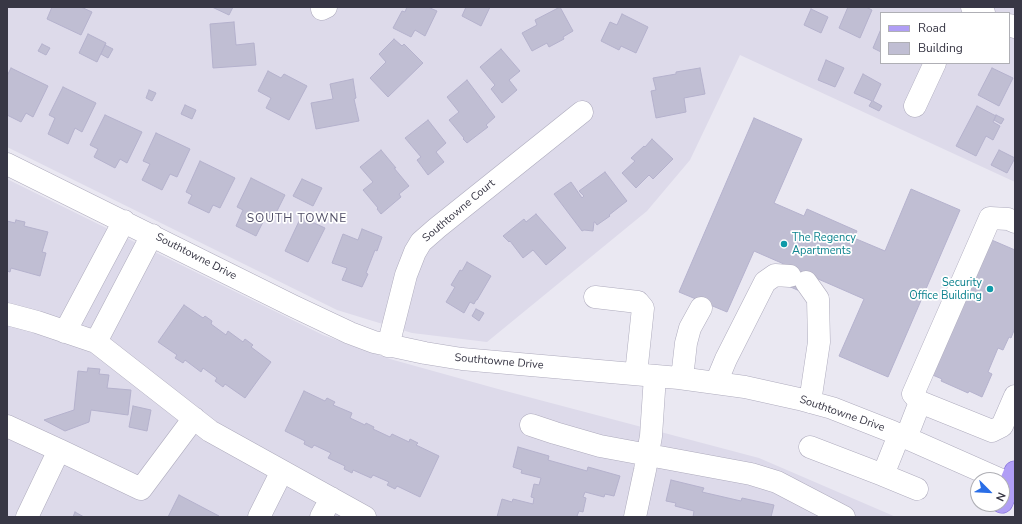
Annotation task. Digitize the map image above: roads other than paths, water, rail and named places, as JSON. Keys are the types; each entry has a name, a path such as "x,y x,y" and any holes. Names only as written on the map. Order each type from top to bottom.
{"street":[{"path":"972,7 982,12"},
{"path":"915,106 935,64"},
{"name":"Southtowne Court","path":"388,346 406,275 415,252 421,242 582,112"},
{"name":"Southtowne Drive","path":"7,164 293,306 350,333 374,342 425,354 462,359 682,378 772,393 832,408 902,436 975,472"},
{"path":"1015,222 1008,218 990,218 913,394 920,402 992,431 1002,426 1015,396"},
{"path":"65,332 124,221"},
{"path":"96,342 152,235"},
{"path":"716,383 726,359 765,282 775,275 798,279 818,299 819,342 810,402"},
{"path":"595,297 638,302 643,308 645,375 651,436 635,517"},
{"path":"682,378 686,343 690,328 701,308"},
{"path":"7,314 37,322 96,342 210,431 365,517"},
{"path":"883,474 920,402"},
{"path":"8,428 60,450 141,488 194,418"},
{"path":"531,425 600,446 751,474 777,482 844,517"},
{"path":"810,447 917,488"},
{"path":"27,517 60,450"},
{"path":"259,517 282,471"},
{"path":"321,517 331,498"}],"place":[{"name":"The Regency Apartments","path":"784,244"},
{"name":"Security Office Building","path":"990,289"}],"district":[{"name":"SOUTH TOWNE","path":"297,219"}]}
